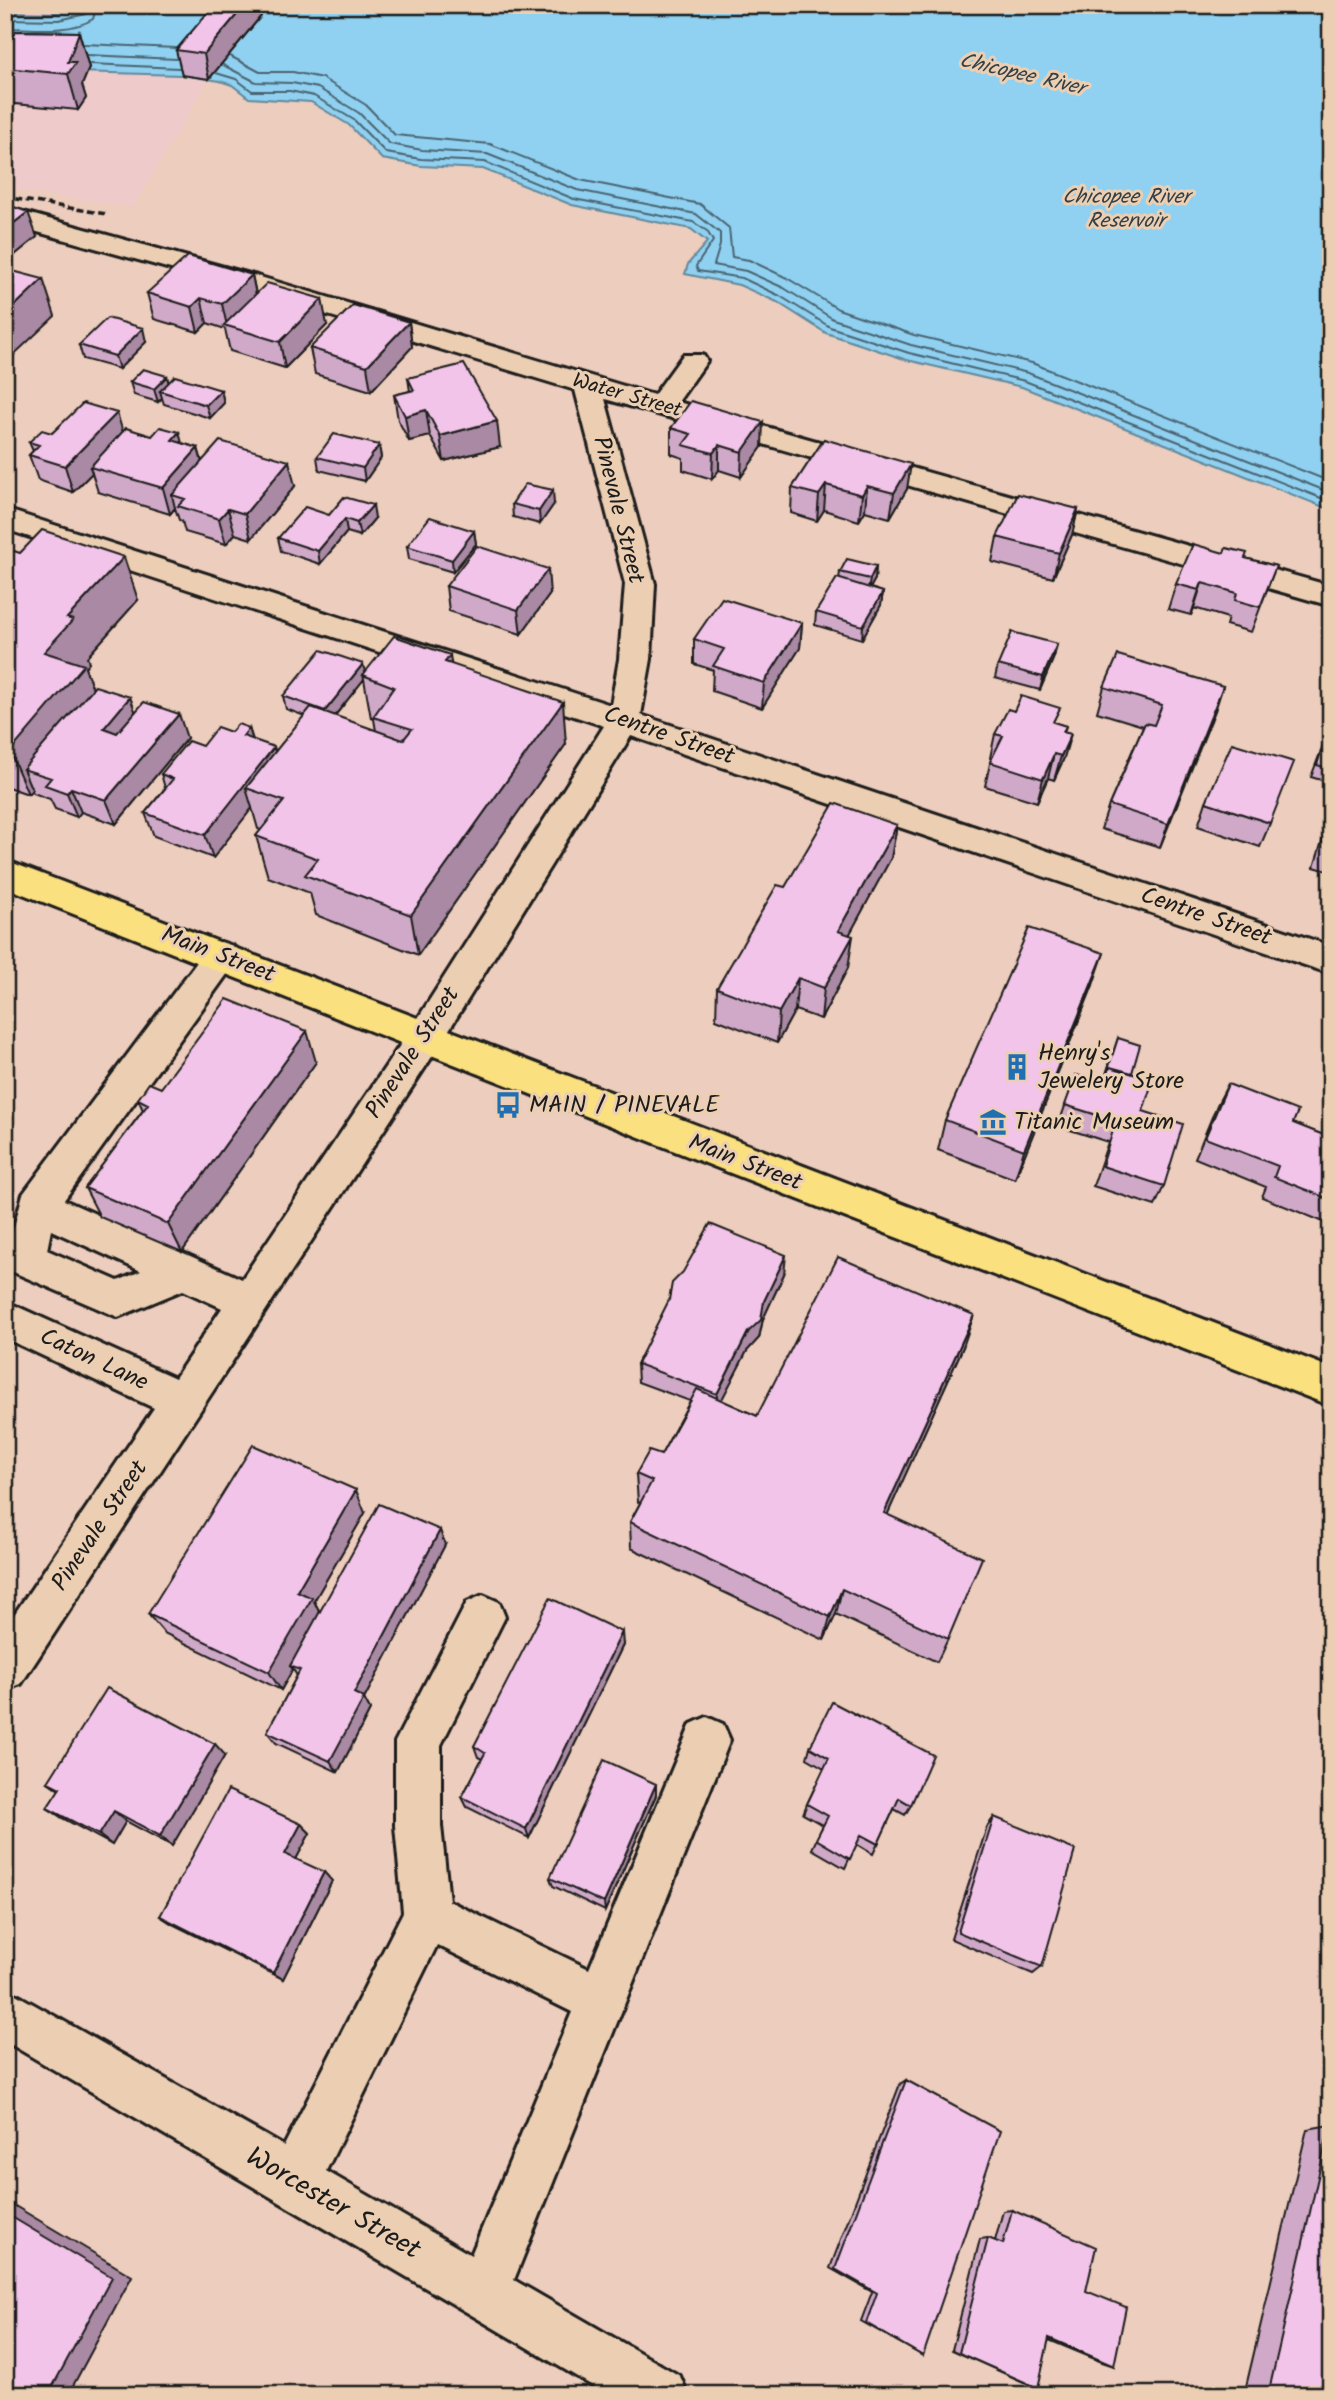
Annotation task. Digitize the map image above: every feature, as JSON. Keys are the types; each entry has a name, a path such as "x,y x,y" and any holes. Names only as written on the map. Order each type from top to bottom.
{"main road":[{"name":"Main Street","path":"5,873 740,1161 1331,1387"}],"street":[{"name":"Water Street","path":"5,215 248,282 587,385 1331,596"},
{"path":"660,406 693,362"},
{"name":"Pinevale Street","path":"5,1668 426,1036 624,721 635,659 640,584 587,385"},
{"name":"Centre Street","path":"5,519 624,721 1331,960"},
{"path":"185,1271 118,1299 26,1259 37,1206 220,956"},
{"path":"37,1206 249,1301"},
{"name":"Caton Lane","path":"5,1319 182,1401"},
{"path":"293,2182 427,1914 418,1826 418,1742 483,1617"},
{"path":"483,2290 707,1740"},
{"path":"427,1914 602,2001"},
{"name":"Worcester Street","path":"5,2013 662,2395"}],"shaded area":[{"path":"5,5 263,5 261,16 209,79 133,207 5,188"}],"water":[{"name":"Chicopee River Reservoir","path":"91,5 192,5 261,16 263,5 1331,5 1331,510 1022,387 907,360 826,333 777,302 739,285 685,274 688,264 707,242 691,229 572,205 483,169 421,166 382,159 349,125 311,102 249,98 232,85 182,75 5,70 5,12 58,13"}],"building":[{"path":"214,5 245,5 204,54 176,50"},
{"path":"5,31 79,32 68,62 76,62 68,74 5,68"},
{"path":"5,204 28,212 5,230"},
{"path":"188,256 252,275 222,304 201,298 192,307 147,293"},
{"path":"5,269 43,279 5,315"},
{"path":"267,283 322,299 280,342 224,325"},
{"path":"353,305 409,322 367,366 310,348"},
{"path":"107,318 143,328 115,356 79,345"},
{"path":"464,364 497,421 440,436 426,410 405,416 394,395 414,390 408,378"},
{"path":"143,369 167,376 154,389 130,382"},
{"path":"175,376 221,390 206,405 160,391"},
{"path":"691,401 763,422 742,452 719,445 713,453 683,445 691,434 671,428"},
{"path":"83,403 117,413 65,466 29,455 39,445 29,442 42,430 52,433"},
{"path":"160,427 179,432 172,440 198,448 163,488 90,467 126,428 152,436"},
{"path":"334,434 379,445 363,468 317,457"},
{"path":"824,439 911,464 894,493 867,486 862,495 826,485 819,495 792,488"},
{"path":"220,441 289,461 245,514 228,509 219,519 178,506 185,499 172,495"},
{"path":"525,484 553,490 539,511 512,504"},
{"path":"1018,494 1078,509 1059,553 997,537"},
{"path":"344,497 373,505 357,523 345,519 318,551 278,538 305,507 329,515"},
{"path":"430,517 474,531 452,560 407,546"},
{"path":"42,530 124,557 67,618 73,620 44,652 84,665 10,752 5,751 5,548 20,553"},
{"path":"1193,544 1224,553 1226,548 1247,553 1245,558 1276,566 1260,607 1235,600 1237,593 1202,583 1199,590 1176,584"},
{"path":"477,546 548,569 518,610 446,586"},
{"path":"847,559 876,566 870,579 840,572"},
{"path":"837,578 883,592 863,626 816,612"},
{"path":"722,598 802,623 764,683 713,666 724,649 694,639"},
{"path":"1012,632 1057,644 1043,677 998,665"},
{"path":"394,636 450,655 445,662 563,702 411,915 305,875 318,859 256,836 284,801 246,788 311,707 403,740 412,729 373,717 394,687 363,675"},
{"path":"321,650 363,664 325,711 283,696"},
{"path":"1118,655 1223,686 1168,824 1109,805 1145,723 1154,725 1162,705 1104,687"},
{"path":"95,686 130,697 104,728 117,733 144,702 179,714 106,800 71,788 67,793 45,785 51,778 23,769"},
{"path":"1021,696 1060,708 1053,722 1066,726 1063,732 1071,734 1061,756 1054,754 1043,779 990,762 1003,736 995,734 1008,709 1014,711"},
{"path":"238,724 249,728 243,736 274,747 205,835 145,813 173,779 161,774 188,741 202,746 217,727 231,732"},
{"path":"1325,740 1331,742 1331,769 1317,765"},
{"path":"1232,743 1294,762 1270,823 1206,802"},
{"path":"834,803 897,825 838,931 853,936 824,988 798,978 779,1012 717,988 777,885 785,887"},
{"path":"1331,825 1331,845 1325,843"},
{"name":"Henry's Jewelery Store","path":"1029,928 1104,953 1024,1150 945,1120"},
{"path":"227,999 307,1031 168,1224 85,1188 148,1104 138,1099 149,1083 161,1088"},
{"path":"1118,1038 1140,1045 1132,1073 1110,1067 1107,1072"},
{"path":"1110,1067 1153,1080 1143,1111 1183,1124 1164,1186 1102,1166 1116,1121 1065,1105 1076,1075 1104,1084"},
{"path":"1228,1084 1298,1111 1293,1123 1331,1138 1331,1200 1274,1177 1278,1166 1205,1138"},
{"path":"710,1224 786,1255 764,1301 761,1320 748,1332 717,1394 637,1364 669,1300 672,1283 683,1272"},
{"path":"838,1257 974,1315 884,1513 982,1558 948,1639 842,1589 830,1617 630,1522 652,1481 636,1474 649,1451 661,1455 697,1389 757,1416"},
{"path":"253,1445 356,1490 297,1591 312,1598 269,1672 148,1614"},
{"path":"379,1504 440,1530 354,1693 364,1698 330,1761 267,1732 300,1670 290,1666"},
{"path":"550,1598 622,1632 526,1829 462,1797 485,1753 474,1746"},
{"path":"107,1688 215,1744 160,1836 114,1811 99,1835 47,1808 60,1788 48,1782"},
{"path":"832,1702 933,1755 911,1805 899,1798 878,1844 861,1835 850,1859 816,1839 828,1816 807,1804 829,1758 810,1747"},
{"path":"604,1760 656,1784 604,1903 550,1878"},
{"path":"228,1790 301,1824 285,1854 324,1872 273,1973 160,1916"},
{"path":"994,1817 1075,1850 1042,1967 958,1932"},
{"path":"906,2080 1000,2131 923,2356 866,2323 877,2293 835,2269"},
{"path":"1330,2125 1331,2395 1268,2395"},
{"path":"1012,2210 1096,2247 1086,2291 1126,2307 1114,2366 1049,2338 1038,2388 959,2353 988,2238 1003,2244"},
{"path":"5,2213 112,2277 48,2395 5,2395"}],"railway":[{"path":"5,197 106,214"}],"place":[{"name":"Henry's Jewelery Store","path":"1017,1067"},
{"name":"MAIN / PINEVALE","path":"508,1105"},
{"name":"Titanic Museum","path":"993,1122"}],"water label":[{"name":"Chicopee River","path":"1022,75"}]}
